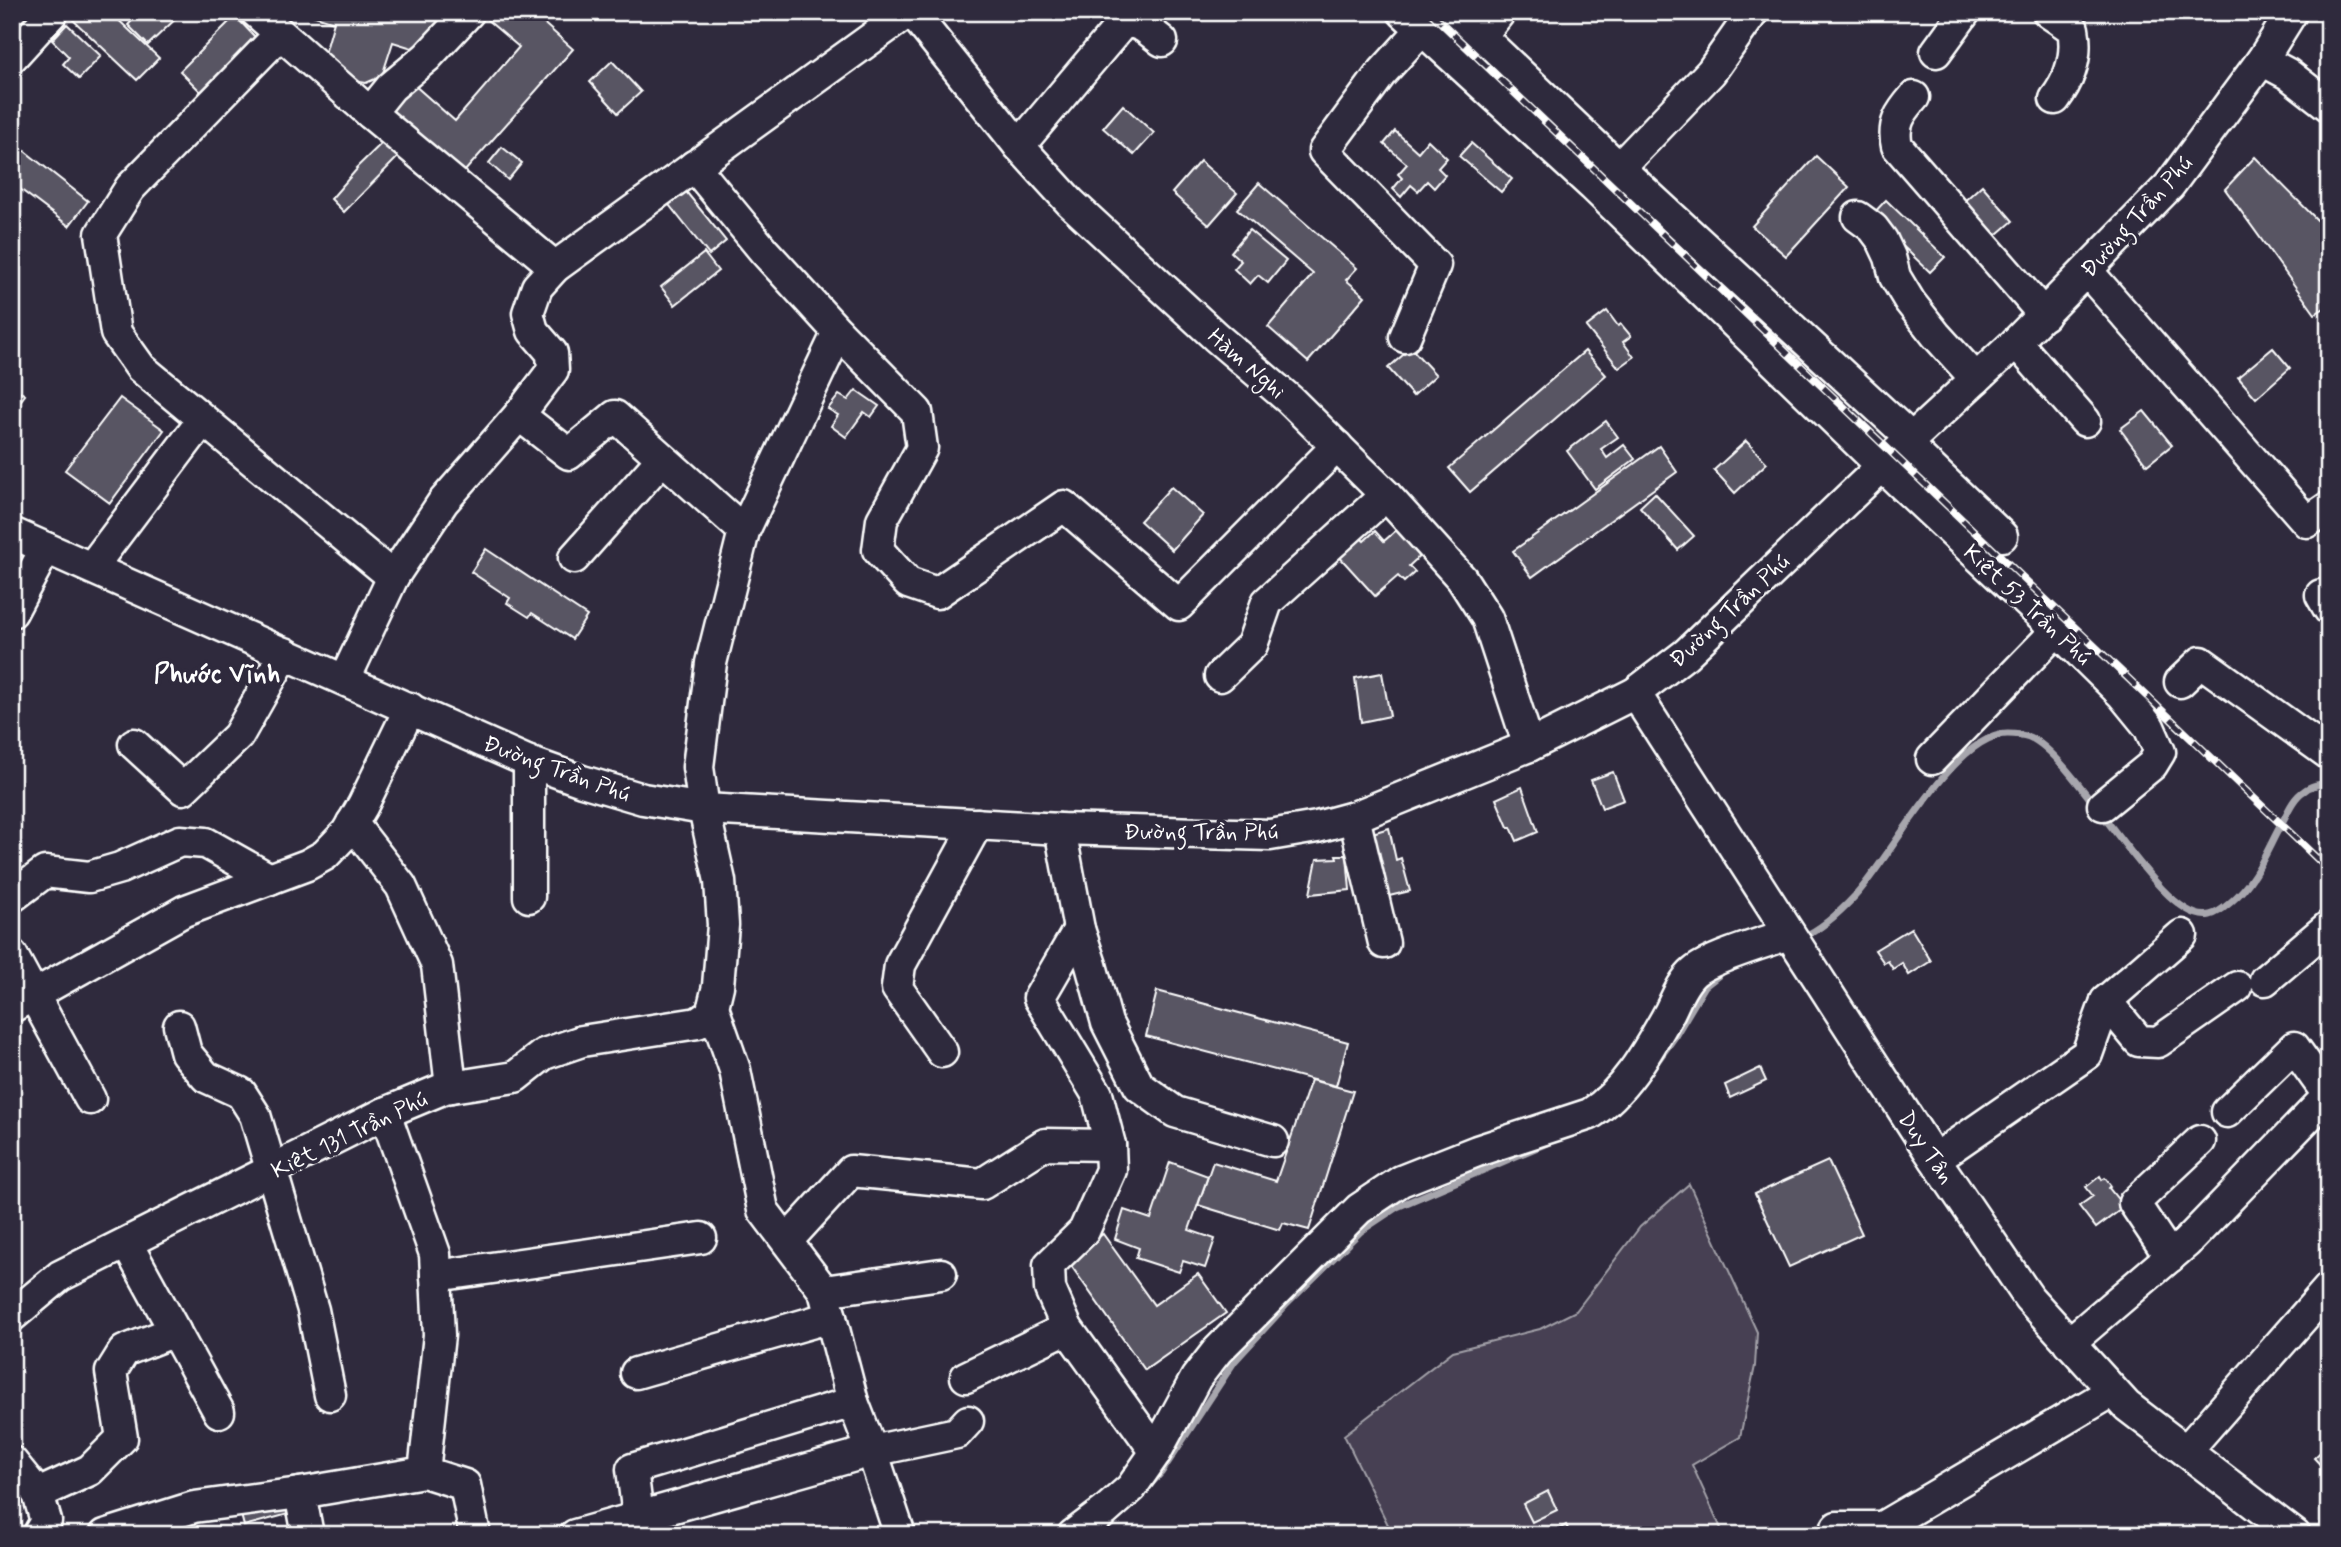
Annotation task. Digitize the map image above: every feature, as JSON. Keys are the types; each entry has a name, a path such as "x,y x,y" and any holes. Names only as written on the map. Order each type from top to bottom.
{"street":[{"path":"12,57 53,12"},
{"path":"256,12 370,113 555,267"},
{"path":"370,113 391,87 427,57 469,12"},
{"path":"345,679 393,578 443,502 519,415 553,370 552,353 533,331 528,313 537,287 555,267 910,12"},
{"name":"Hàm Nghi","path":"910,12 1019,146 1070,202 1146,274 1290,400 1386,495 1462,579 1487,618 1529,746"},
{"path":"1455,12 1909,442 2002,536"},
{"path":"1482,36 1500,12"},
{"path":"1619,168 1711,72 1753,12"},
{"path":"1936,52 1965,12"},
{"path":"2048,12 2073,29 2074,36 2071,71 2056,99"},
{"name":"Đường Trần Phú","path":"12,533 530,762 643,799 704,810 1060,829 1270,835 1317,827 1354,817 1529,746 1635,692 1686,654 2044,315 2169,186 2262,60 2292,12"},
{"path":"1405,337 1435,265 1324,151 1380,75 1412,20"},
{"name":"Kiệt 53 Trần Phú","path":"1412,20 1593,186 2129,702 2150,727 2160,752 2152,765 2103,805"},
{"path":"1019,146 1121,25 1132,22 1144,27 1162,41"},
{"path":"280,34 130,188 101,234 116,333 141,368 393,578"},
{"path":"2262,60 2288,74 2329,106"},
{"path":"1914,97 1899,114 1893,131 1897,146 2044,315"},
{"path":"694,166 764,251 838,332 917,412 922,449 882,520 878,550 908,583 937,593 1064,506 1179,605 1337,446"},
{"path":"1858,217 1873,228 1882,240 1895,277 1910,302 1976,379"},
{"path":"2087,271 2307,522 2329,508"},
{"path":"838,332 744,531 711,663 698,767 704,810 720,881 723,925 718,986 713,1007 735,1070 763,1210 787,1241 828,1304 853,1402 900,1535"},
{"path":"2016,342 2085,421"},
{"path":"519,415 569,454 615,416 744,531"},
{"path":"92,567 202,421"},
{"path":"574,558 662,459"},
{"path":"1220,676 1252,645 1267,602 1386,495"},
{"path":"12,612 46,548"},
{"path":"1932,759 2057,630"},
{"path":"134,744 183,789 238,736 285,653"},
{"path":"2180,682 2202,662 2329,754"},
{"name":"Duy Tân","path":"1635,692 1935,1159 2029,1298 2127,1406 2295,1535"},
{"path":"23,1001 184,911 307,865 325,855 347,832 410,708"},
{"path":"529,897 530,762"},
{"path":"1354,817 1384,943"},
{"path":"352,823 401,886 438,965 451,1087"},
{"path":"942,1052 898,988 900,965 977,824"},
{"path":"1060,829 1079,929 1107,1023 1139,1086 1175,1112 1273,1141"},
{"path":"12,897 45,872 89,877 120,868 180,841 206,844 271,879"},
{"path":"2106,1001 2139,1041 2158,1042 2251,984 2329,926"},
{"path":"1079,929 1039,998 1097,1094 1110,1145 1111,1170 1084,1231 1049,1265 1050,1289 1067,1328 1156,1452"},
{"path":"1935,1159 2087,1054 2106,1001 2182,935"},
{"path":"1073,1535 1131,1488 1156,1452 1206,1364 1359,1209 1401,1181 1477,1151 1590,1114 1613,1097 1649,1049 1685,983 1697,970 1793,940"},
{"path":"12,955 23,1001 90,1099"},
{"name":"Kiệt 131 Trần Phú","path":"13,1315 60,1276 385,1113 451,1087 515,1077 544,1054 582,1041 698,1023 710,1014 713,1007"},
{"path":"179,1026 186,1052 206,1077 241,1093 255,1115 313,1310 330,1395"},
{"path":"2069,1343 2186,1243 2329,1096 2294,1047 2227,1112"},
{"path":"385,1113 435,1254 439,1335 424,1472"},
{"path":"2170,1257 2134,1203 2200,1141"},
{"path":"787,1241 851,1171 982,1184 1045,1144 1110,1145"},
{"path":"436,1276 701,1238"},
{"path":"127,1244 219,1412"},
{"path":"635,1373 828,1304 941,1275"},
{"path":"2186,1451 2329,1288"},
{"path":"966,1377 1067,1328"},
{"path":"38,1494 90,1469 122,1438 111,1372 124,1351 175,1331"},
{"path":"1837,1527 1882,1527 2113,1391"},
{"path":"638,1516 632,1469 853,1402"},
{"path":"575,1535 872,1451 957,1433 968,1421"},
{"path":"12,1462 38,1494 46,1521 38,1535"},
{"path":"117,1533 194,1507 300,1493 424,1472 465,1485 475,1535"},
{"path":"300,1493 308,1535"}],"shaded area":[{"path":"1689,1184 1757,1332 1755,1366 1740,1437 1692,1465 1724,1535 1393,1535 1344,1435 1453,1351 1540,1329 1576,1311 1640,1227"}],"building":[{"path":"78,12 110,12 159,58 137,80 72,19"},
{"path":"140,12 182,13 148,45 128,25"},
{"path":"303,12 440,12 428,53 393,42 382,76 366,83 348,80 324,57 334,22"},
{"path":"531,12 573,49 457,180 385,116 413,84 455,121 519,47 479,13"},
{"path":"235,16 256,38 201,92 180,71"},
{"path":"67,24 101,56 79,79 63,64 69,57 52,40"},
{"path":"612,61 641,92 618,113 590,82"},
{"path":"1123,105 1154,133 1134,155 1103,128"},
{"path":"1395,131 1418,152 1428,140 1447,158 1438,168 1445,175 1434,188 1427,181 1418,191 1411,185 1401,197 1393,189 1402,178 1398,174 1407,164 1384,144"},
{"path":"12,141 88,201 69,226 12,183"},
{"path":"384,141 399,156 344,212 331,199 356,168"},
{"path":"1471,143 1512,179 1501,192 1459,156"},
{"path":"502,147 522,163 508,180 489,163"},
{"path":"1816,156 1849,187 1786,256 1752,226"},
{"path":"2255,157 2329,232 2329,305 2315,314 2225,189"},
{"path":"1200,161 1237,193 1209,225 1172,193"},
{"path":"679,183 726,241 709,255 662,196"},
{"path":"1259,183 1357,268 1346,280 1365,296 1308,362 1268,327 1313,274 1237,209"},
{"path":"1982,185 2013,221 1992,239 1961,204"},
{"path":"1886,200 1945,257 1930,272 1871,216"},
{"path":"1249,230 1286,261 1268,283 1258,275 1250,284 1234,269 1241,261 1231,252"},
{"path":"704,253 718,271 675,305 661,287"},
{"path":"1607,311 1618,326 1621,324 1631,336 1623,342 1634,357 1619,368 1586,327"},
{"path":"1411,348 1436,375 1413,396 1388,368"},
{"path":"2273,348 2290,368 2256,398 2238,377"},
{"path":"1585,351 1606,375 1470,492 1449,468"},
{"path":"12,386 25,395 12,412"},
{"path":"856,390 879,406 871,417 864,412 846,437 831,426 838,415 828,409 839,395 848,400"},
{"path":"120,398 164,430 110,503 65,470"},
{"path":"2144,411 2172,445 2147,465 2120,429"},
{"path":"1606,421 1618,437 1601,449 1607,458 1624,445 1635,459 1595,489 1567,451"},
{"path":"1746,441 1767,463 1735,493 1714,470"},
{"path":"1659,446 1677,472 1532,577 1513,551"},
{"path":"1171,487 1203,515 1172,550 1140,521"},
{"path":"1655,493 1694,536 1678,550 1640,507"},
{"path":"1400,527 1423,553 1409,566 1415,572 1404,582 1398,576 1375,596 1336,553 1357,534 1364,541 1375,531 1384,541"},
{"path":"486,549 587,616 572,639 532,613 529,617 507,603 510,598 471,572"},
{"path":"1382,673 1390,716 1361,722 1355,678"},
{"path":"1613,772 1624,800 1602,808 1591,780"},
{"path":"1522,787 1538,832 1517,841 1496,799"},
{"path":"1389,828 1396,860 1401,858 1410,891 1385,897 1369,834"},
{"path":"1336,855 1347,855 1350,890 1310,894 1317,859 1337,858"},
{"path":"1911,928 1931,961 1909,975 1902,963 1893,969 1888,961 1884,963 1875,950"},
{"path":"1157,991 1348,1042 1336,1086 1146,1036"},
{"path":"1760,1068 1766,1081 1730,1098 1725,1085"},
{"path":"1311,1080 1353,1091 1309,1230 1283,1223 1280,1230 1198,1205 1213,1162 1276,1181"},
{"path":"1828,1161 1862,1234 1789,1267 1755,1194"},
{"path":"1170,1162 1208,1176 1189,1230 1215,1239 1205,1268 1183,1261 1179,1272 1136,1258 1139,1248 1115,1239 1124,1210 1151,1219"},
{"path":"2100,1176 2102,1180 2105,1178 2111,1186 2109,1188 2124,1207 2096,1228 2079,1206 2093,1196 2086,1187"},
{"path":"1103,1234 1154,1305 1198,1274 1226,1313 1145,1370 1067,1260"},
{"path":"2329,1444 2329,1470 2327,1472 2314,1458"},
{"path":"287,1491 292,1513 244,1526 238,1504"},
{"path":"1548,1491 1557,1510 1532,1522 1523,1504"},
{"path":"1566,1525 1571,1535 1547,1535 1555,1531"}],"waterway":[{"path":"1801,938 1830,920 1855,896 1945,775 1966,754 1987,739 2008,734 2021,735 2029,737 2049,751 2168,895 2190,912 2210,915 2225,907 2248,884 2297,797 2310,787 2329,783"},
{"path":"1656,1063 1705,986 1728,968"},
{"path":"1150,1485 1161,1473 1234,1362 1287,1304 1361,1231 1397,1207 1547,1143"}],"railway":[{"path":"1430,12 2329,870"}],"district":[{"name":"Phước Vĩnh","path":"217,673"}]}
